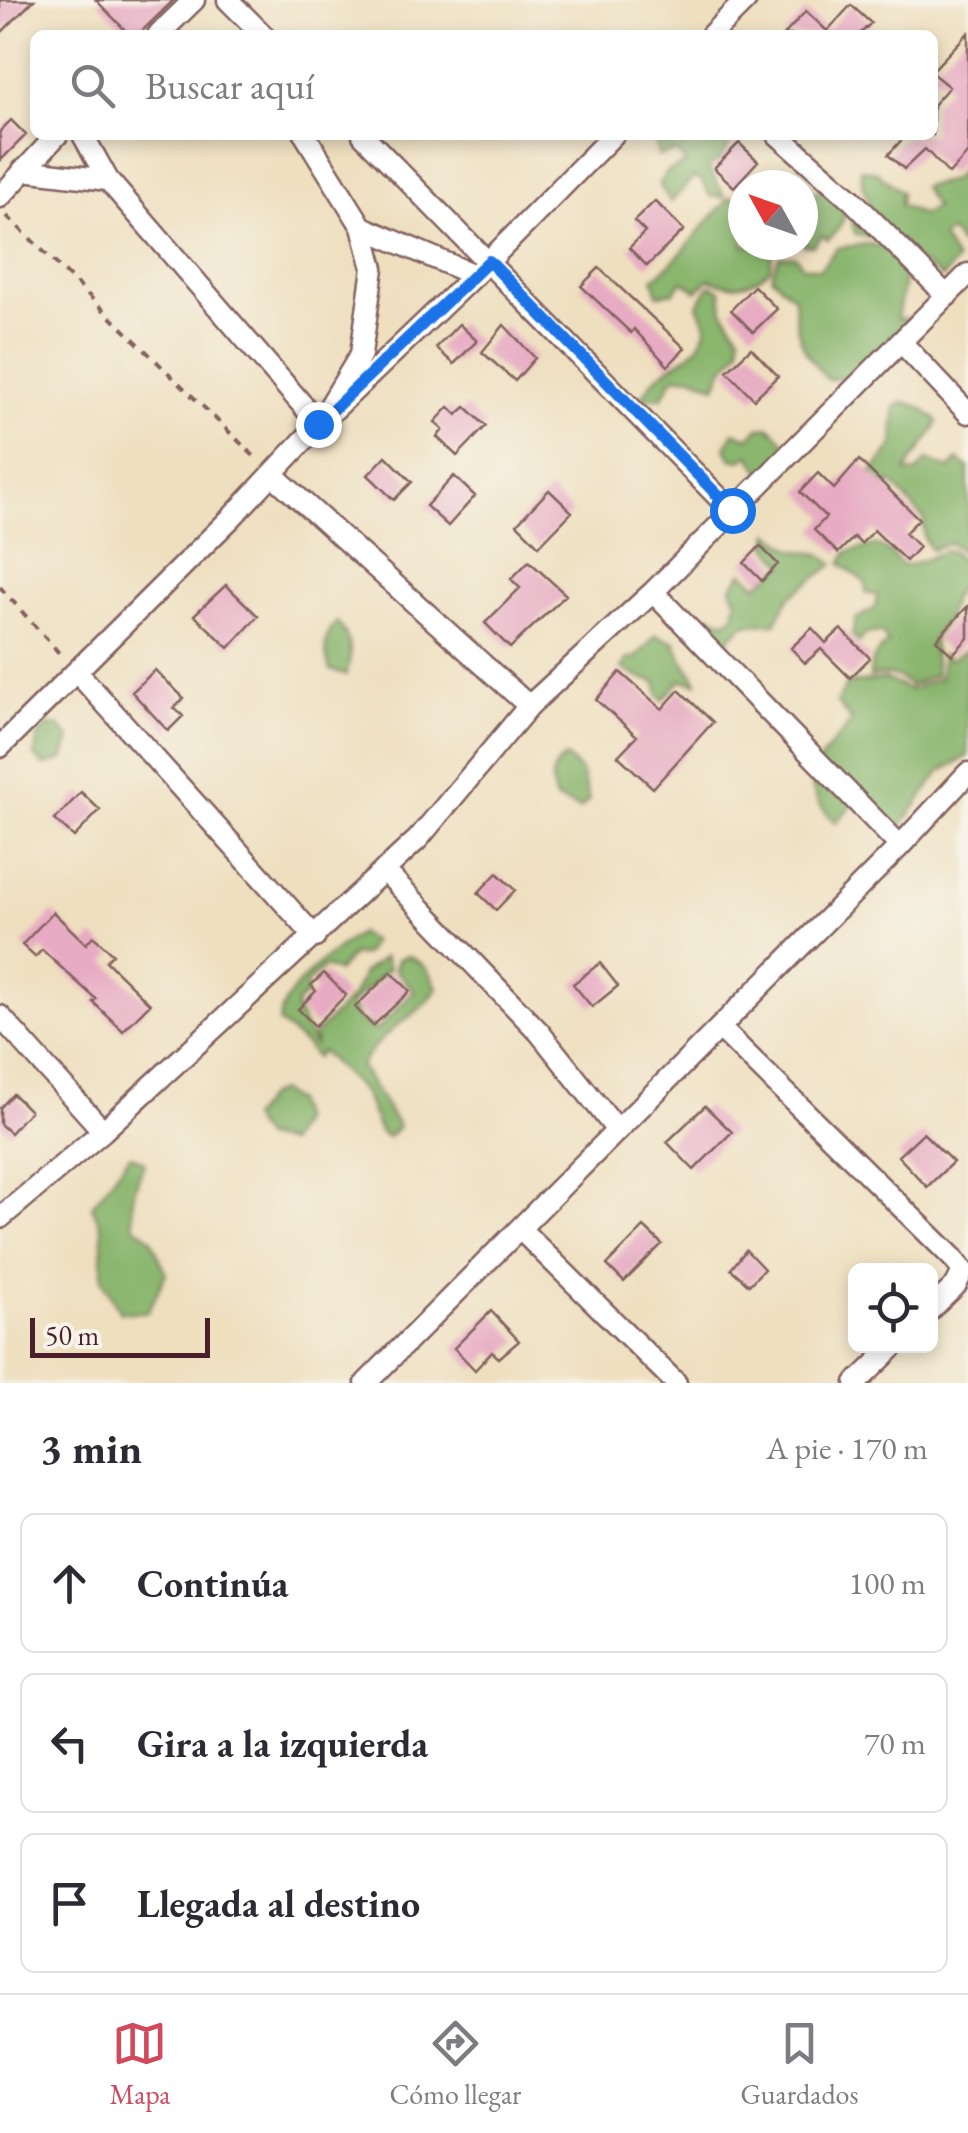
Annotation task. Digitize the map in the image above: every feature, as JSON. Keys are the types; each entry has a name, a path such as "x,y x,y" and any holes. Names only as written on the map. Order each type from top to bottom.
{"street":[{"path":"163,30 194,0"},
{"path":"225,0 240,30"},
{"path":"225,0 258,30"},
{"path":"716,30 746,0"},
{"path":"0,197 51,140"},
{"path":"87,140 108,180 318,424"},
{"path":"309,140 362,226 372,268 361,354 318,424"},
{"path":"367,140 481,268 732,510"},
{"path":"0,746 273,475 318,424 608,140"},
{"path":"784,140 852,200 947,296"},
{"path":"23,170 108,180"},
{"path":"362,226 481,268"},
{"path":"0,1218 104,1131 418,839 530,706 653,592 968,274"},
{"path":"901,342 968,413"},
{"path":"273,475 530,706"},
{"path":"653,592 900,846"},
{"path":"76,672 315,937"},
{"path":"366,1383 968,773"},
{"path":"384,870 539,1032 616,1129"},
{"path":"0,1016 104,1131"},
{"path":"720,1028 953,1258 962,1272 938,1302"},
{"path":"520,1229 676,1383"},
{"path":"856,1383 887,1353"}],"path":[{"path":"0,209 273,475"},
{"path":"0,587 76,672"}],"green space":[{"path":"655,140 726,140 730,145 720,160 708,167 725,197 710,196 701,180 693,178 671,202 659,184 667,172 687,163 676,152 658,156"},
{"path":"965,165 968,238 960,245 950,231 942,238 956,261 943,278 878,232 871,236 856,235 852,222 870,203 861,169 877,172 901,192 900,205 922,215 935,207 922,187 952,180"},
{"path":"818,190 832,193 848,209 828,240 822,236 818,240"},
{"path":"728,201 728,260 772,260 770,269 741,284 709,279 697,291 683,281 674,292 658,295 653,278 675,260"},
{"path":"868,244 887,247 905,275 897,319 916,319 852,376 828,380 802,342 794,297 771,277 777,260 798,260 803,266 820,269 837,248"},
{"path":"710,285 721,290 723,310 740,335 740,349 723,369 716,386 693,376 674,377 662,398 641,398 656,378 698,346 707,326 698,305"},
{"path":"904,402 920,407 938,421 906,472 916,473 927,460 949,469 958,460 968,468 968,546 961,550 950,543 931,550 924,537 924,519 891,482 863,508 860,487 893,446 895,407"},
{"path":"770,427 785,442 786,463 779,471 758,469 750,455 741,460 731,458 726,448 734,432 749,438 759,428"},
{"path":"770,533 794,550 820,554 834,564 790,596 775,623 745,624 730,637 726,648 711,652 683,610 689,608 699,622 710,615 725,622 734,616 737,600 731,588 743,572 757,585 785,565 768,546"},
{"path":"876,545 903,566 950,550 963,562 963,582 933,639 936,675 910,686 892,676 870,677 874,657 888,643 881,632 866,634 859,642 852,635 856,619 875,608 877,595 866,593 866,583 841,564 847,552"},
{"path":"337,622 350,647 346,675 330,670 327,656 327,639"},
{"path":"656,635 675,642 697,683 681,680 663,700 656,682 622,668"},
{"path":"966,650 968,756 940,772 897,832 877,816 874,798 855,801 836,823 814,793 812,781 822,758 852,721 837,703 847,684 885,679 910,690 940,678 942,654 950,660"},
{"path":"46,726 59,726 70,738 63,760 44,765 35,756 37,738"},
{"path":"566,757 581,772 589,800 580,809 556,799 554,792 554,770"},
{"path":"359,933 372,941 365,955 352,955 337,972 324,967 307,983 306,995 297,1002 296,1010 316,1047 314,1035 353,996 363,973 384,957 389,968 350,1005 360,1021 377,1030 414,991 395,969 398,959 408,956 429,973 437,988 432,995 384,1036 360,1066 399,1127 387,1137 380,1132 364,1093 321,1051 316,1058 279,1023 282,1010 298,985"},
{"path":"279,1091 294,1101 300,1121 288,1143 264,1138 250,1119 267,1097"},
{"path":"130,1155 145,1162 134,1193 134,1226 151,1238 166,1273 148,1312 120,1312 102,1279 102,1228 92,1206"}],"building":[{"path":"0,0 34,0 0,34"},
{"path":"96,0 174,0 143,30 125,30"},
{"path":"851,5 871,23 864,30 828,30"},
{"path":"806,11 826,30 789,30"},
{"path":"968,33 968,153 949,174 925,149 904,169 888,155 902,140 938,140 938,99 949,87 938,78 938,65"},
{"path":"11,120 26,135 0,161 0,131"},
{"path":"739,143 758,161 750,170 728,170 728,181 714,168"},
{"path":"655,201 684,230 647,266 629,248 645,232 634,221"},
{"path":"599,268 685,348 668,366 634,329 631,333 581,286"},
{"path":"754,286 777,309 753,332 731,310"},
{"path":"459,324 477,341 454,364 436,348"},
{"path":"504,325 535,358 515,381 482,352"},
{"path":"751,348 778,376 754,399 727,371"},
{"path":"449,407 457,415 466,407 486,426 457,456 437,437 443,430 435,422"},
{"path":"386,456 412,482 394,500 368,475"},
{"path":"859,460 919,519 905,533 919,547 906,561 874,530 861,544 854,537 838,553 814,530 826,517 800,492 818,473 834,489"},
{"path":"454,476 475,496 448,526 426,506"},
{"path":"549,490 572,512 539,546 517,524"},
{"path":"760,546 778,564 762,581 744,563"},
{"path":"529,561 566,595 510,648 485,623 520,588 511,579"},
{"path":"226,585 258,616 229,648 194,615"},
{"path":"968,606 968,638 952,655 936,640"},
{"path":"812,628 826,643 841,629 870,658 850,678 821,649 805,663 791,648"},
{"path":"155,670 184,698 174,708 183,716 168,731 132,692"},
{"path":"620,672 662,709 679,690 713,722 653,788 618,756 637,736 596,700"},
{"path":"81,792 100,810 74,837 55,820"},
{"path":"497,873 515,890 496,910 478,893"},
{"path":"53,912 86,944 93,936 113,954 106,961 150,1004 123,1031 93,1002 96,999 42,950 35,957 22,945"},
{"path":"600,963 618,986 592,1007 573,984"},
{"path":"391,972 410,991 373,1026 355,1007"},
{"path":"324,973 346,995 315,1026 298,1009 316,991 311,985"},
{"path":"13,1094 30,1111 10,1133 0,1124 0,1108"},
{"path":"705,1106 732,1132 694,1170 667,1142"},
{"path":"923,1133 953,1162 927,1187 898,1156"},
{"path":"644,1227 662,1244 624,1282 607,1265"},
{"path":"746,1250 764,1269 749,1285 731,1269"},
{"path":"491,1311 519,1341 499,1358 492,1352 475,1370 454,1348"}],"route":[{"path":"318,424 489,261 732,510"}]}
